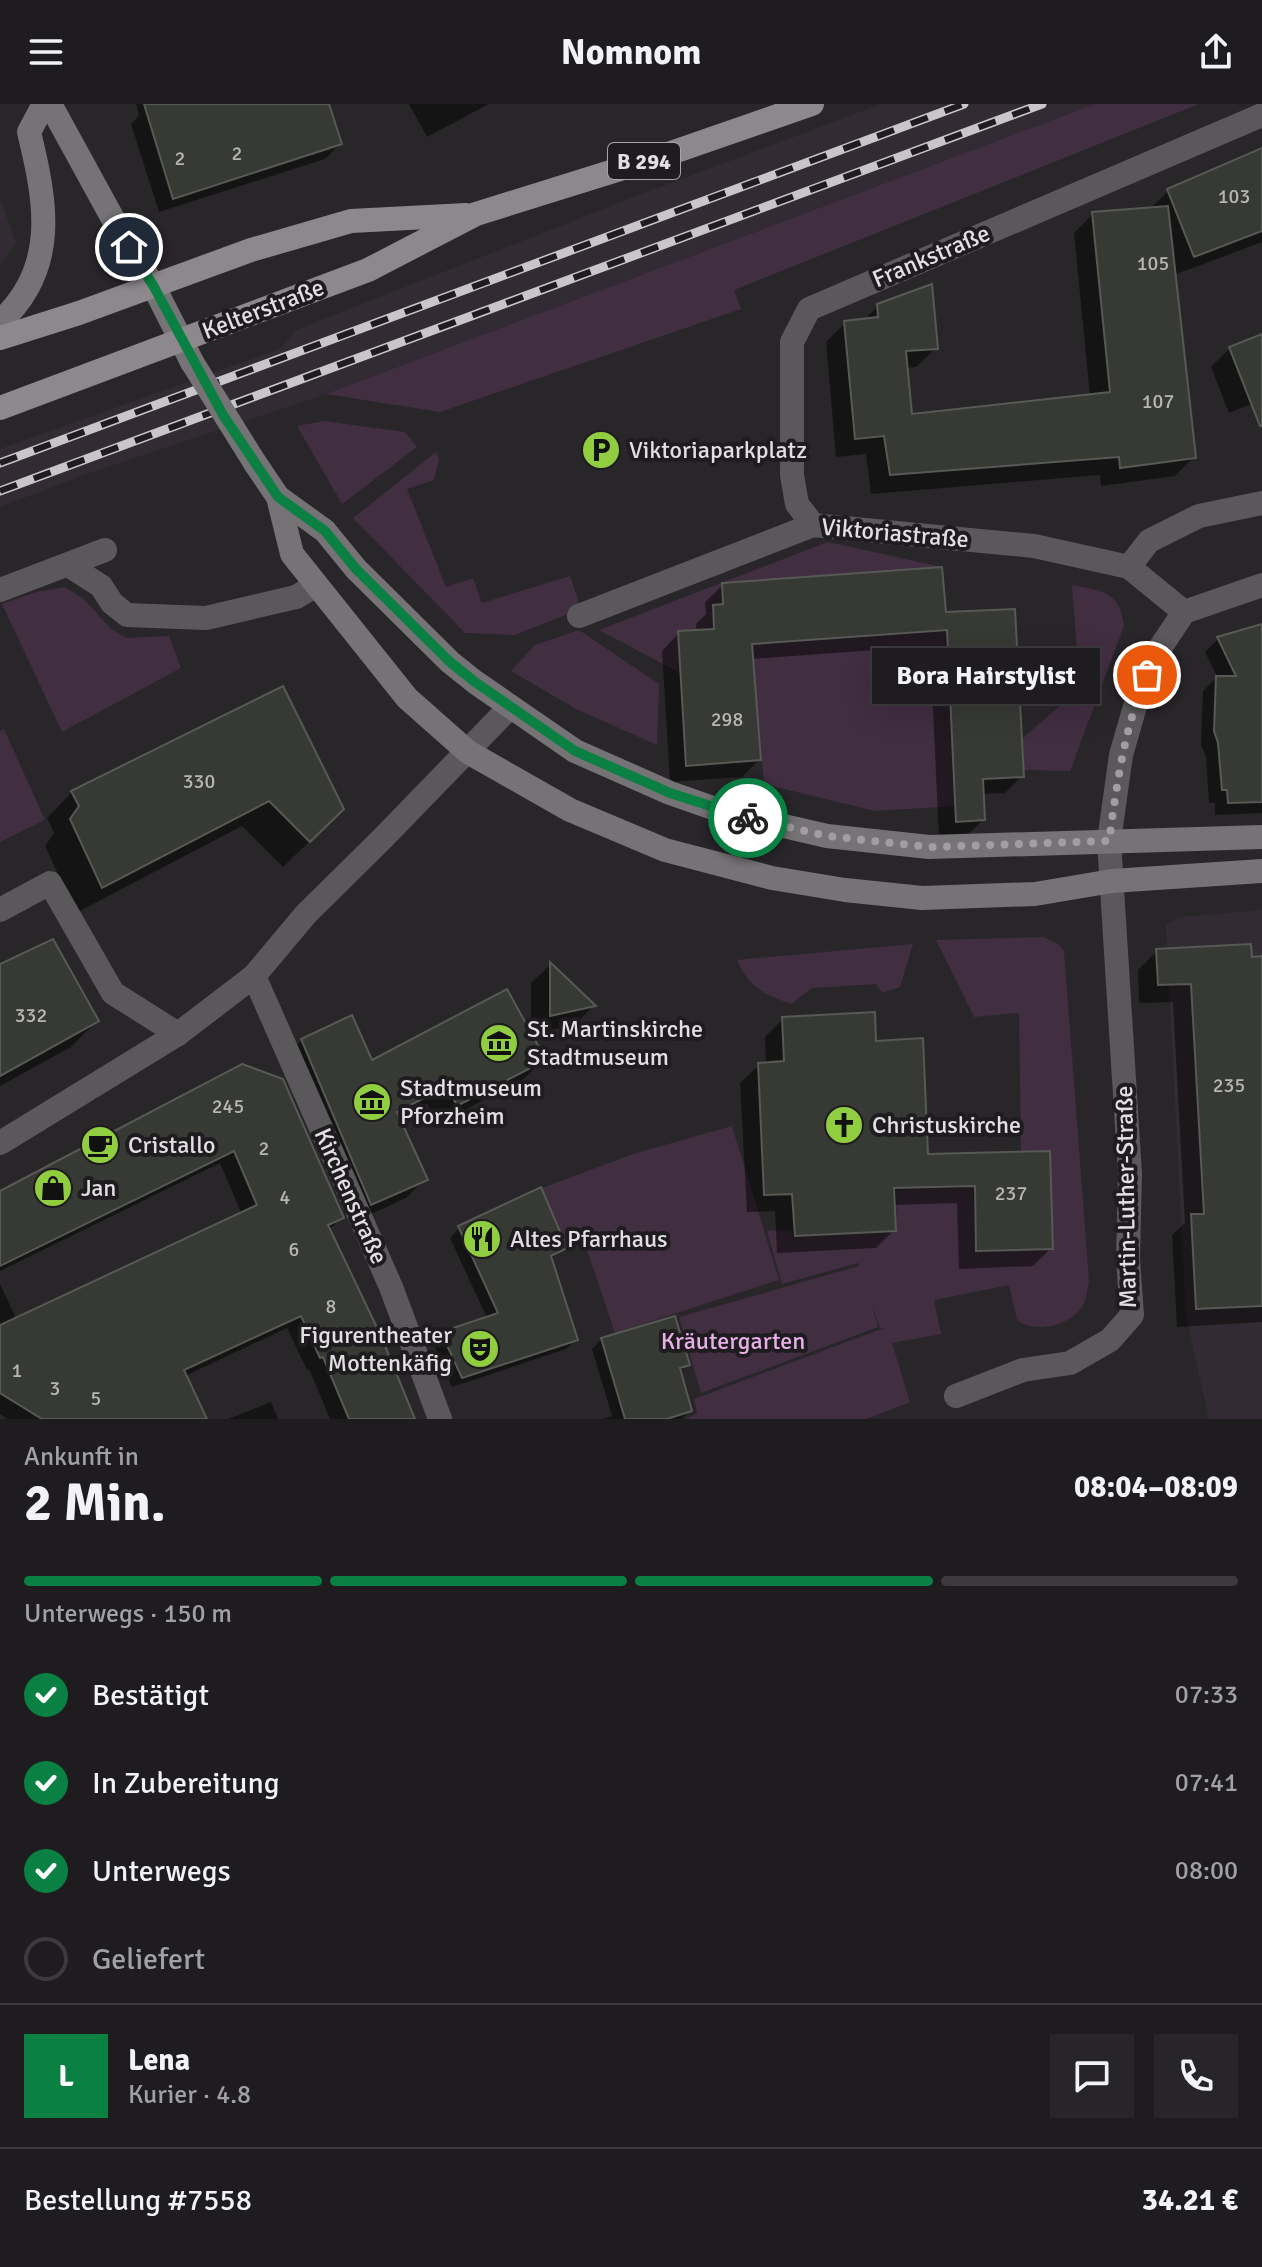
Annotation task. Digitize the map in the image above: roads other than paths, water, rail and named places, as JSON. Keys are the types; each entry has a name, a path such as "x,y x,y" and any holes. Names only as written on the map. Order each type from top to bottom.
{"main road":[{"path":"0,322 23,297 42,257 44,223 29,132 44,104"},
{"path":"50,104 187,351 278,497 325,531 356,569 450,662 575,751 670,793 727,813 827,836 929,847 1262,837"},
{"name":"Kelterstraße","path":"0,408 187,351 368,270 476,214 665,155 812,104"},
{"name":"Kelterstraße","path":"0,338 154,287 251,250 351,221 476,214"},
{"path":"278,497 292,554 407,698 468,752 570,810 665,850 772,878 922,898 1035,894 1112,881 1262,871"}],"street":[{"name":"Frankstraße","path":"813,525 797,504 792,475 792,342 809,309 1262,115"},
{"path":"1262,503 1199,516 1149,541 1129,567 1184,612 1262,585"},
{"name":"Viktoriastraße","path":"579,616 813,525 1034,546 1129,567"},
{"path":"0,590 105,550"},
{"path":"68,565 101,586 112,603 127,615 206,618 296,597 315,586"},
{"name":"Martin-Luther-Straße","path":"956,1396 1023,1370 1070,1363 1110,1340 1132,1315 1128,1259 1130,1174 1109,841 1121,755 1138,696 1156,654 1184,612"},
{"path":"0,1143 178,1034 254,976 306,914 510,707"},
{"path":"0,910 50,883 113,993 178,1034"},
{"name":"Kirchenstraße","path":"254,976 391,1287 440,1419"}],"railway":[{"path":"0,463 964,104"},
{"path":"0,491 1042,104"}],"place":[{"name":"Viktoriaparkplatz","path":"601,450"},
{"name":"Bora Hairstylist","path":"1147,675"},
{"name":"St. Martinskirche Stadtmuseum","path":"499,1043"},
{"name":"Stadtmuseum Pforzheim","path":"372,1102"},
{"name":"Christuskirche","path":"844,1125"},
{"name":"Cristallo","path":"100,1145"},
{"name":"Jan","path":"53,1188"},
{"name":"Altes Pfarrhaus","path":"482,1239"},
{"name":"Figurentheater Mottenkäfig","path":"480,1349"}],"park label":[{"name":"Kräutergarten","path":"733,1341"}]}
